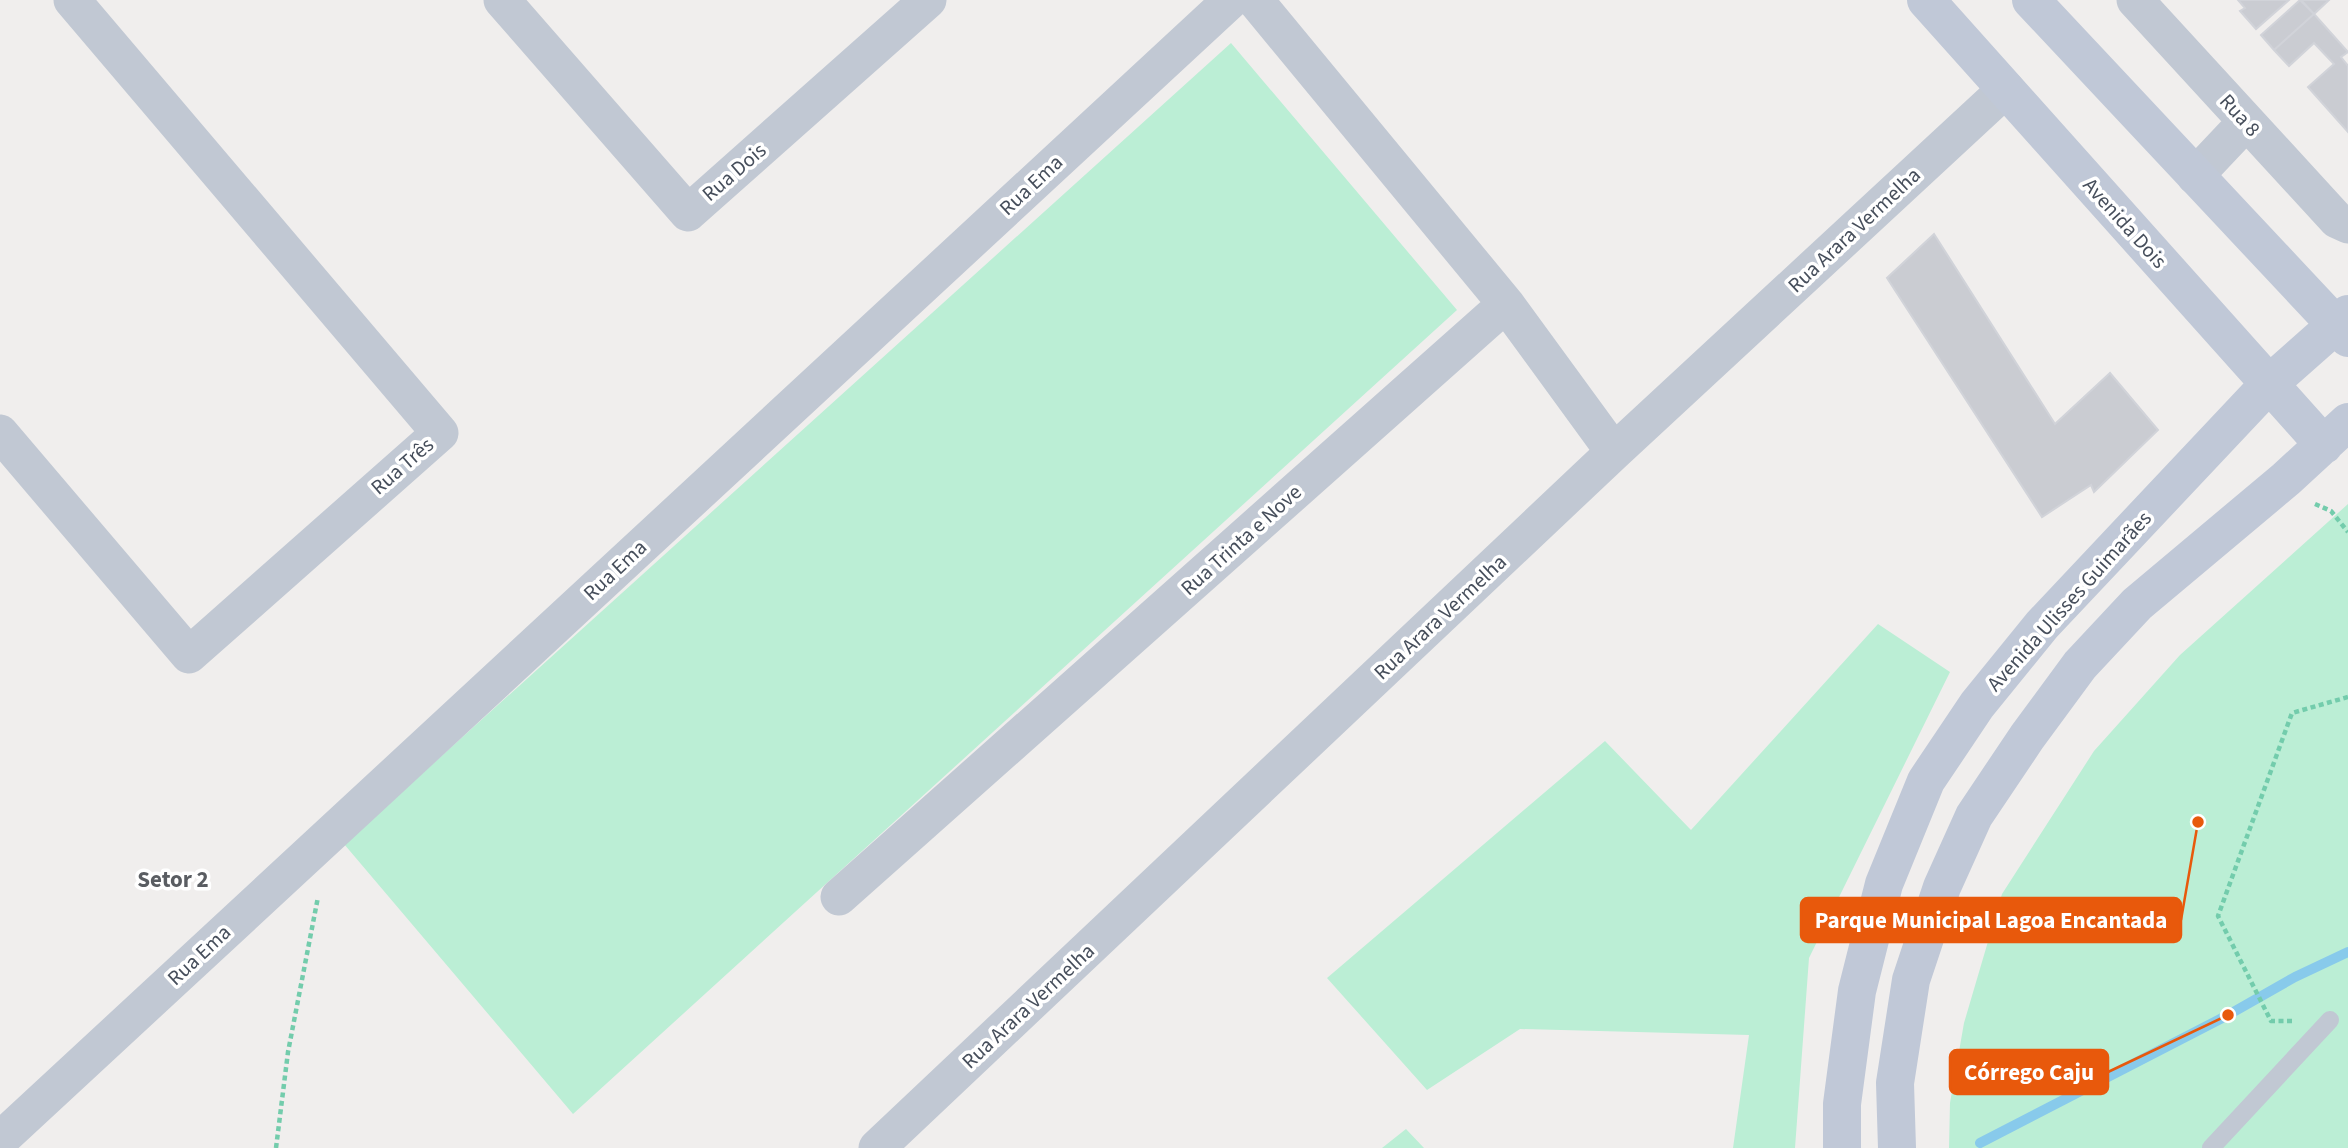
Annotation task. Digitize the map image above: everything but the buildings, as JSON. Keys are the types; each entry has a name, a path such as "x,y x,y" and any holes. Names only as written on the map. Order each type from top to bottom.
{"main road":[{"name":"Avenida Dois","path":"1926,0 2269,384 2336,434"},
{"path":"2031,0 2195,176 2344,326"},
{"name":"Avenida Ulisses Guimarães","path":"1842,1148 1842,1104 1857,991 1884,884 1926,781 1977,705 2042,625 2269,384 2344,326"},
{"path":"1897,1148 1895,1083 1910,980 1942,887 1974,816 2080,665 2118,624 2137,604 2336,434"}],"street":[{"name":"Rua Três","path":"0,433 188,655 440,433 72,0"},
{"name":"Rua Dois","path":"502,0 688,213 928,0"},
{"name":"Rua Ema","path":"0,1140 1231,0"},
{"path":"1255,0 1506,304 1614,452"},
{"name":"Rua 8","path":"2135,0 2337,220 2348,225"},
{"name":"Rua Arara Vermelha","path":"877,1148 1614,452 2006,89"},
{"path":"2195,176 2246,122"},
{"name":"Rua Trinta e Nove","path":"839,897 1506,304"}],"lane":[{"path":"2211,1148 2330,1020"}],"path":[{"path":"2313,502 2331,510 2348,532"},
{"path":"2271,1021 2218,916 2292,713 2348,697"},
{"path":"276,1148 288,1052 320,888"}],"green space":[{"path":"1231,43 1457,310 573,1114 344,844"},
{"path":"2348,504 2348,1148 1949,1148 1950,1103 1964,1023 2002,894 2094,751 2180,655"},
{"path":"1878,624 1950,672 1809,958 1795,1148 1733,1148 1749,1035 1520,1029 1427,1090 1327,978 1605,741 1691,830"},
{"path":"1406,1129 1424,1148 1382,1148"}],"waterway":[{"path":"1980,1143 2228,1015 2295,977 2348,952"}],"place":[{"name":"Parque Municipal Lagoa Encantada","path":"2198,822"},
{"name":"Córrego Caju","path":"2228,1015"}],"district":[{"name":"Setor 2","path":"173,879"}]}
